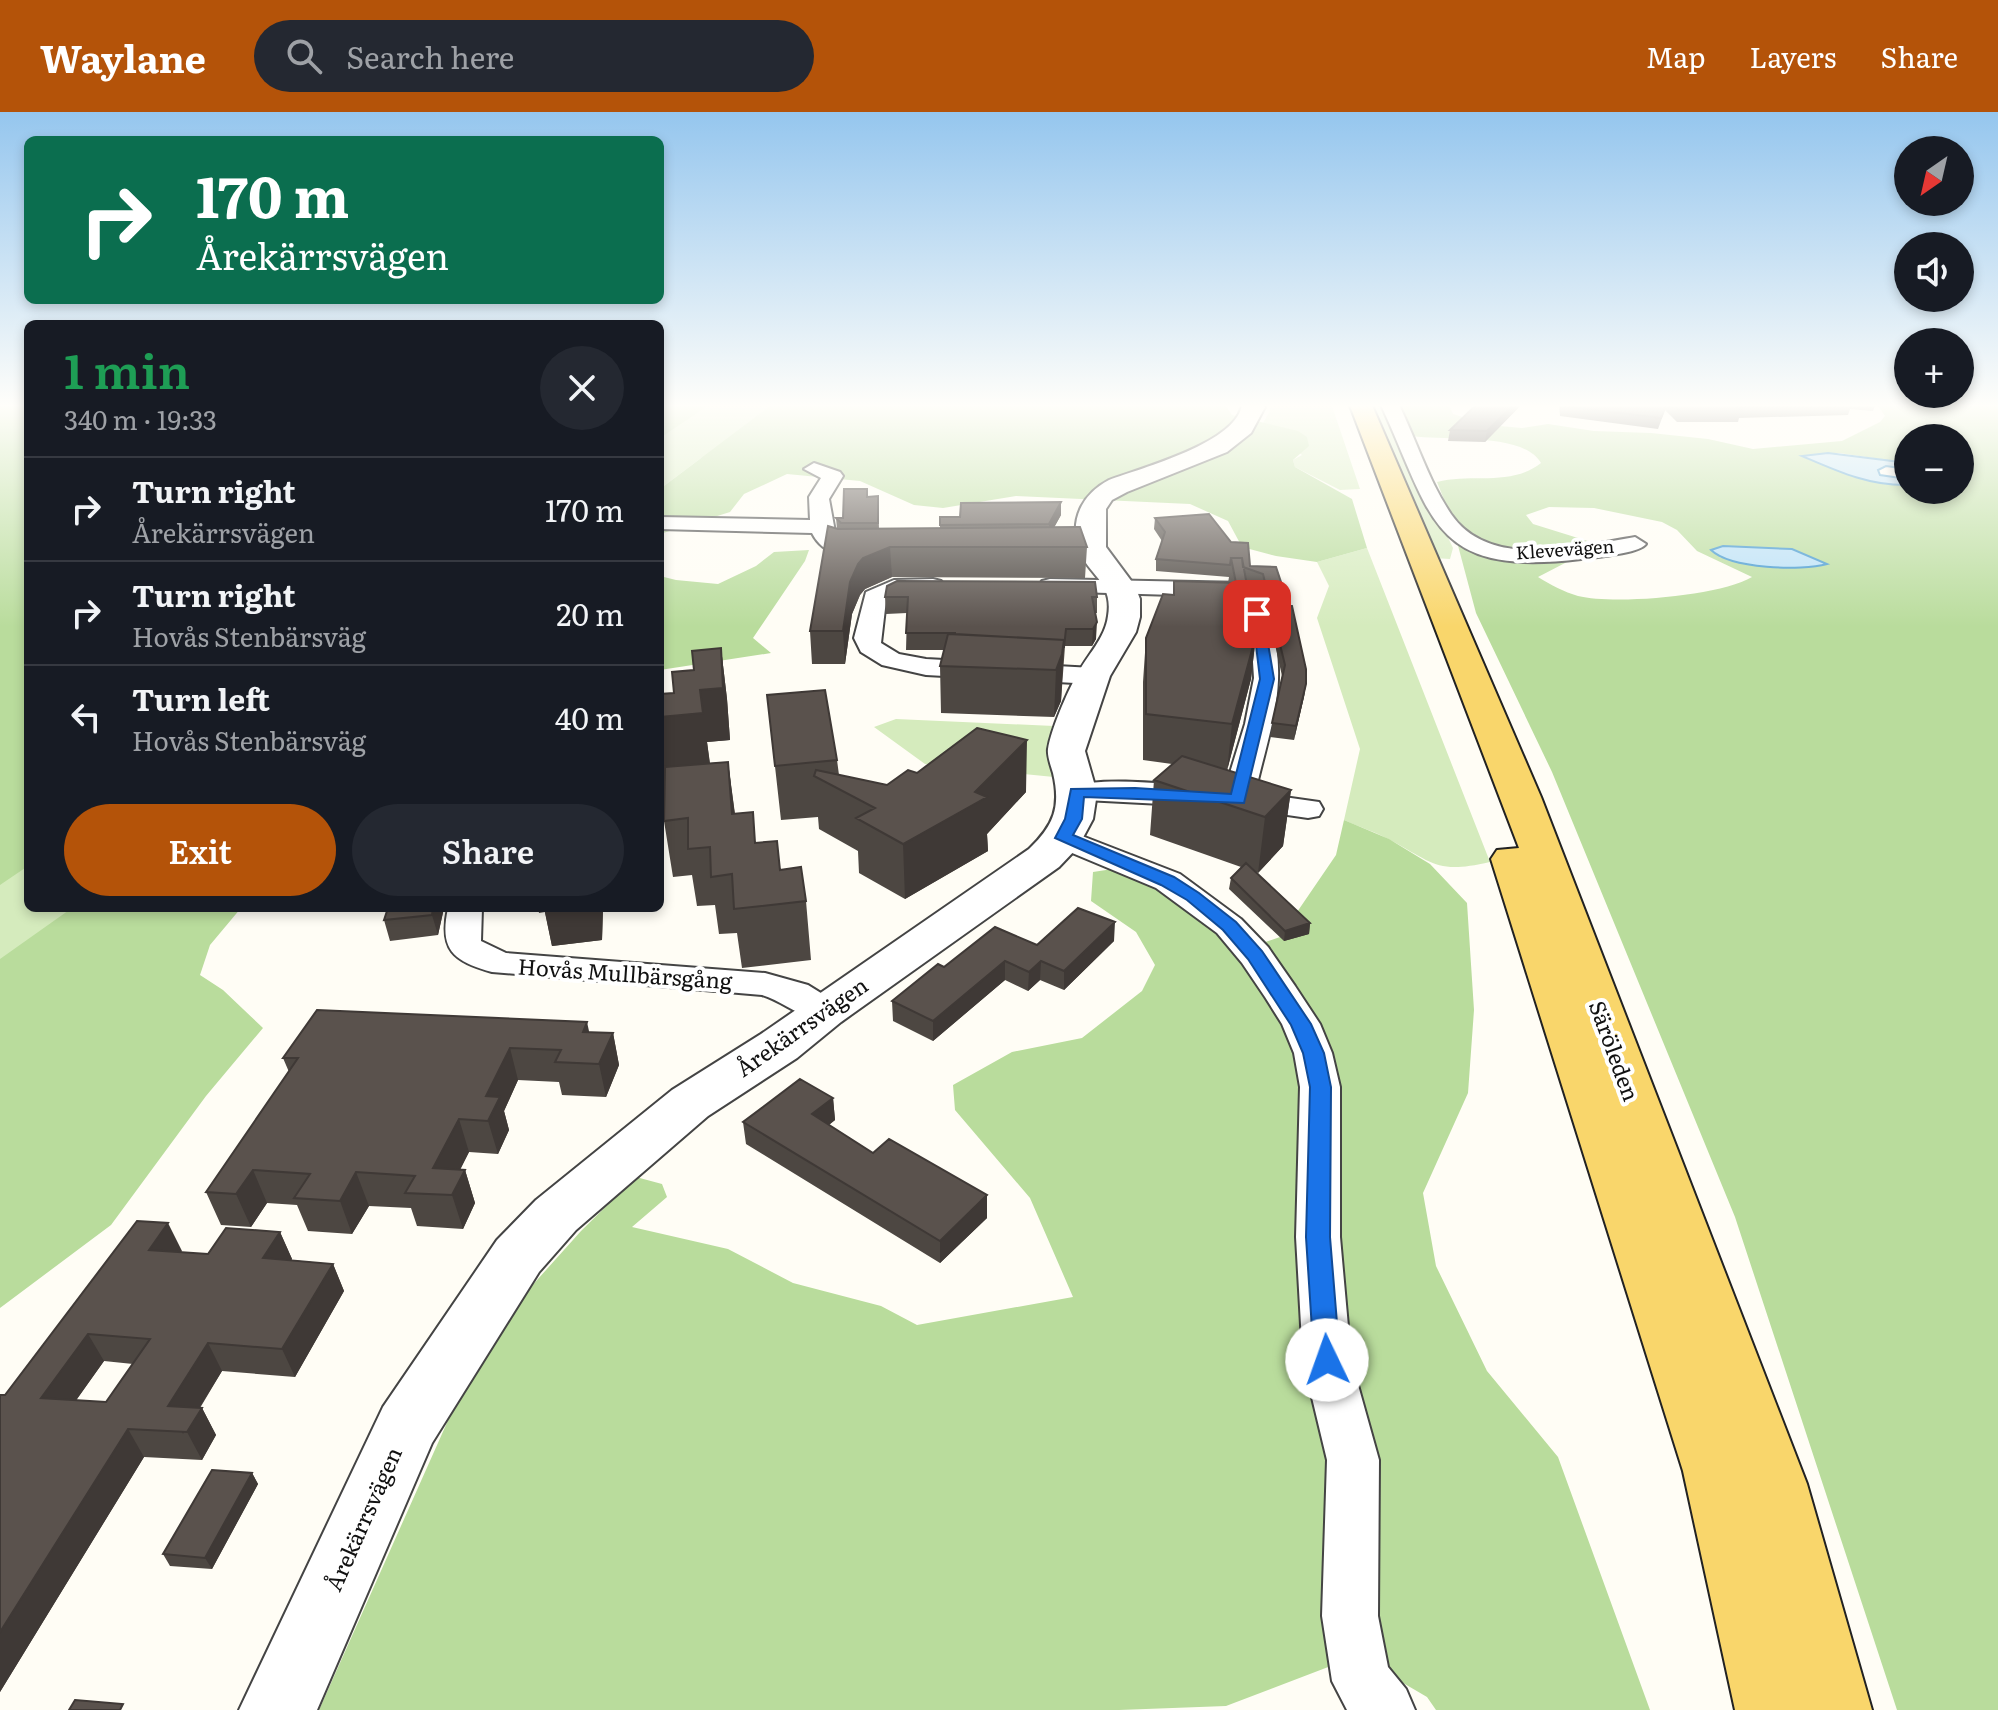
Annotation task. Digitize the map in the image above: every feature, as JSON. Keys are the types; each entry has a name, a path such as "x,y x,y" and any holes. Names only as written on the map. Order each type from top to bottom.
{"main road":[{"name":"Säröleden","path":"1370,478 1492,797 1717,1471 1774,1710"},
{"name":"Säröleden","path":"1390,478 1521,797 1773,1484 1833,1710"}],"street":[{"path":"832,478 819,495 819,527 830,546 847,550 888,549"},
{"path":"1143,478 1103,494 1092,509 1085,547 1120,586 1125,599 1120,632 1093,676 1066,751 1077,793 1073,819 1064,838 1168,881 1229,926 1255,955 1282,994 1301,1024 1313,1053 1320,1087 1318,1237 1327,1360 1353,1460 1350,1616 1361,1681 1385,1710"},
{"name":"Klevevägen","path":"1424,478 1444,519 1466,543 1494,552 1533,555 1635,544"},
{"path":"664,523 819,527"},
{"path":"955,586 893,587 878,592 874,597 867,638 870,647 891,660 926,667 1093,676"},
{"path":"1032,586 1239,588 1251,592 1267,679 1238,799"},
{"path":"1077,793 1135,792 1238,799 1308,809"},
{"name":"Årekärrsvägen","path":"278,1710 406,1427 506,1271 556,1215 690,1103 779,1046 824,1011 1033,866 1064,838"},
{"name":"Hovås Mullbärsgång","path":"464,912 459,932 465,947 479,957 505,964 765,984 795,993 824,1011"}],"green space":[{"path":"0,478 24,478 24,912 71,912 0,961"},
{"path":"0,478 24,478 24,869 0,885"},
{"path":"664,478 675,478 664,486"},
{"path":"675,478 779,478 744,494 730,512 664,533 664,486"},
{"path":"824,478 1314,478 1352,499 1367,548 1317,562 1276,556 1242,547 1228,521 1190,504 1016,496 943,508 914,505 860,481"},
{"path":"1316,478 1356,478 1360,489 1340,490"},
{"path":"1400,478 1419,478 1453,548 1450,559 1434,558"},
{"path":"1860,478 1894,485 1894,504 1974,504 1974,478 1998,478 1998,1710 1897,1710 1735,1217 1552,772 1476,613 1449,512 1437,482","holes":["1549,507 1594,508 1662,522 1677,530 1697,551 1752,577 1737,584 1693,594 1616,600 1578,596 1538,577 1592,549 1594,543 1533,524 1526,515","1723,546 1771,549 1802,565 1760,565 1719,557"]},
{"path":"1367,548 1490,862 1447,867 1427,861 1385,837 1344,820 1360,749 1317,618 1329,586 1317,562"},
{"path":"809,550 805,561 753,638 771,653 664,669 664,577 718,584 756,566 774,552"},
{"path":"896,719 1054,726 1049,748 1054,777 925,764 874,727"},
{"path":"1344,820 1389,839 1430,864 1467,903 1474,1010 1468,1093 1423,1193 1436,1266 1487,1371 1558,1457 1650,1710 1436,1710 1427,1697 1357,1656 1226,1706 1119,1710 319,1710 462,1389 529,1289 581,1231 636,1177 662,1184 667,1197 632,1227 728,1249 793,1283 881,1306 917,1325 1073,1297 1030,1198 955,1110 953,1085 1012,1052 1082,1038 1142,991 1155,965 1136,932 1091,901 1093,872 1119,868 1184,899 1233,953 1280,937 1336,855"},
{"path":"66,912 238,912 210,945 200,975 223,990 263,1028 206,1096 111,1225 0,1308 0,959"}],"water":[{"path":"1859,478 1894,478 1894,485 1867,480"},
{"path":"1723,546 1792,549 1827,564 1784,568 1750,565 1711,550"}],"building":[{"path":"844,489 867,489 867,497 878,496 878,523 841,523 836,518 843,518"},
{"path":"1061,502 1049,524 940,525 940,517 960,517 961,503"},
{"path":"1209,514 1231,542 1248,543 1250,566 1276,567 1289,606 1292,606 1306,669 1306,684 1296,726 1272,723 1285,665 1263,574 1243,567 1242,558 1231,558 1230,565 1156,559 1165,532 1155,518"},
{"path":"828,526 838,529 1080,527 1087,547 890,547 863,558 858,564 850,582 843,631 810,631"},
{"path":"1231,558 1242,558 1256,635 1232,724 1146,714 1146,638 1163,594 1174,595 1174,581 1236,583"},
{"path":"897,581 1095,582 1097,597 1092,597 1097,622 1093,629 1066,629 1064,647 1064,640 906,633 908,597 885,597 887,586"},
{"path":"948,634 1064,640 1056,670 940,666"},
{"path":"721,648 723,688 700,690 703,713 664,717 664,694 674,693 672,672 694,670 692,651"},
{"path":"825,690 837,760 775,766 767,695"},
{"path":"977,728 1027,740 975,792 987,797 903,844 856,818 875,808 814,776 816,770 887,785 908,770 917,773"},
{"path":"1182,756 1291,790 1265,817 1154,780"},
{"path":"728,762 732,814 753,812 755,843 777,841 780,870 801,867 806,901 734,909 732,874 711,877 710,847 688,849 688,818 664,821 665,767"},
{"path":"1246,863 1310,923 1285,931 1231,878"},
{"path":"1078,908 1115,922 1064,971 1041,961 1029,972 1005,961 933,1021 892,1001 938,964 944,967 995,927 1037,945"},
{"path":"387,912 432,912 432,915 384,920"},
{"path":"317,1010 587,1022 583,1032 613,1033 599,1064 555,1062 561,1050 510,1048 486,1096 500,1097 488,1121 459,1119 433,1168 465,1170 452,1195 405,1193 415,1176 356,1172 340,1201 294,1198 310,1174 253,1170 236,1194 206,1192 298,1058 283,1058"},
{"path":"800,1079 833,1098 812,1114 873,1153 889,1139 987,1195 940,1241 743,1122"},
{"path":"137,1221 168,1223 149,1250 208,1254 226,1228 280,1232 263,1258 333,1264 282,1349 208,1343 168,1406 202,1408 187,1432 128,1429 0,1632 0,1395 5,1395","holes":["88,1334 150,1339 106,1402 41,1398"]},
{"path":"212,1470 252,1473 205,1558 163,1554"},
{"path":"75,1700 123,1704 120,1710 69,1710"}],"route":[{"path":"1257,614 1267,679 1238,799 1135,792 1077,793 1073,819 1064,838 1168,881 1193,897 1229,926 1255,955 1301,1024 1313,1053 1320,1087 1318,1237 1327,1360"}]}
